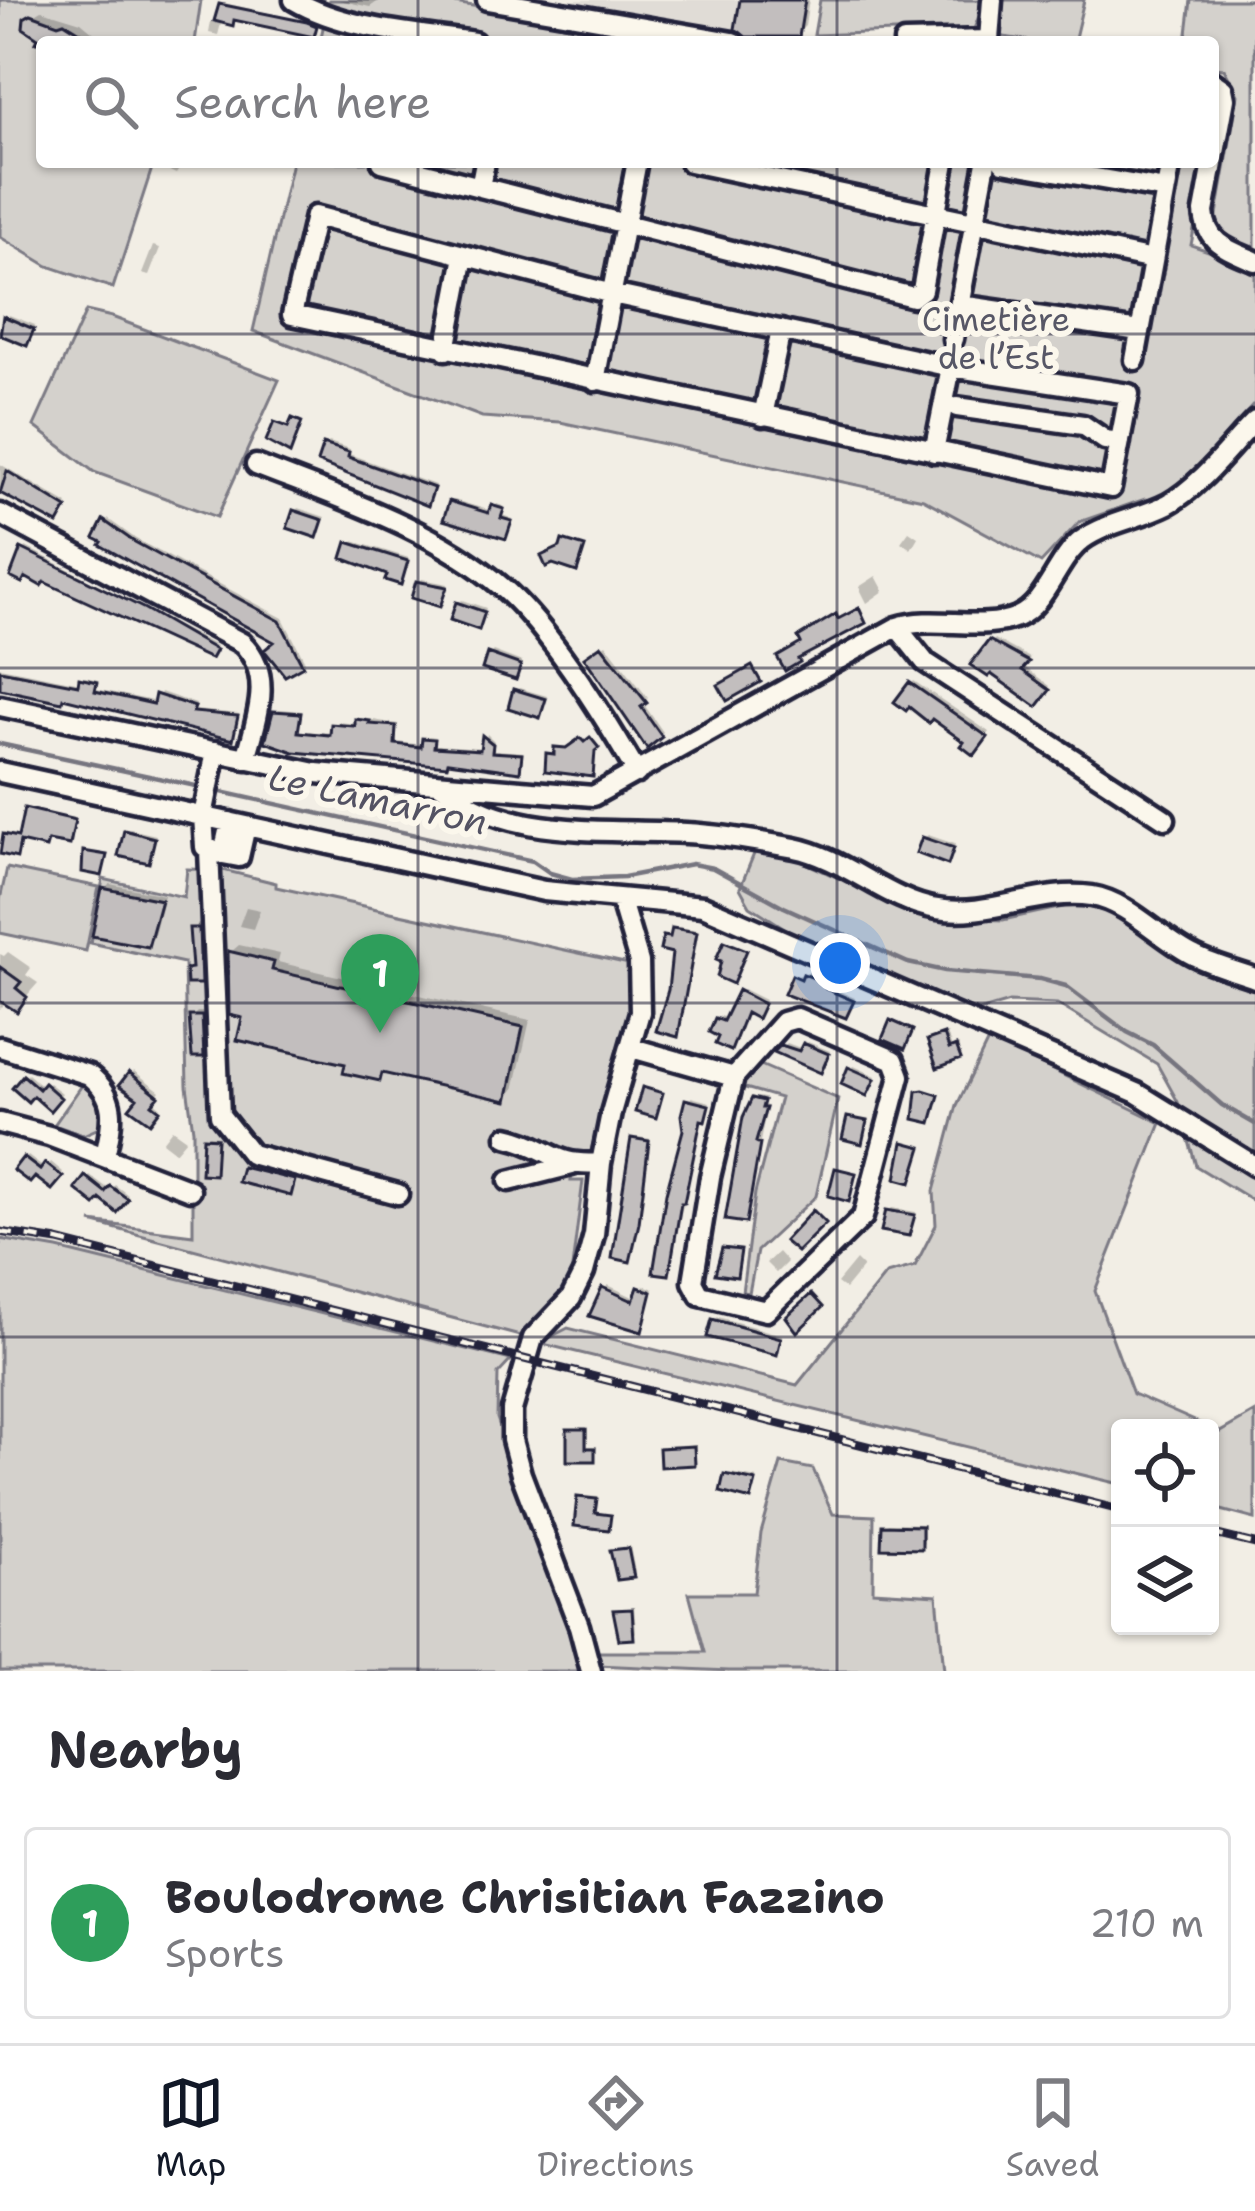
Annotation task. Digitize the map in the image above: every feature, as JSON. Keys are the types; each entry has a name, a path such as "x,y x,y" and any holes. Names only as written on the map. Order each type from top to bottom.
{"street":[{"path":"294,0 360,33 398,36"},
{"path":"488,0 698,36"},
{"path":"611,21 617,0"},
{"path":"990,36 992,0"},
{"path":"1219,86 1226,99 1219,135"},
{"path":"406,168 914,297 922,290 945,168"},
{"path":"480,187 484,168"},
{"path":"595,381 636,168"},
{"path":"718,168 1154,260"},
{"path":"953,340 985,168"},
{"path":"1038,168 1166,190"},
{"path":"1135,359 1170,168"},
{"path":"1213,168 1204,212 1210,237 1255,261"},
{"path":"315,217 464,256 612,294 951,367 1129,394 1111,488 292,315 315,217"},
{"path":"446,350 464,256"},
{"path":"960,305 1140,332"},
{"path":"763,416 781,330"},
{"path":"934,452 951,367"},
{"path":"957,407 1083,425 1105,440 1120,442"},
{"path":"0,706 316,773 593,796 897,627 1019,616 1036,602 1082,540 1169,503 1255,421"},
{"path":"256,465 386,516 501,586 529,613 637,773"},
{"path":"0,514 242,644 254,656 261,675 246,759"},
{"path":"897,627 925,662 1165,819"},
{"path":"216,751 205,809 205,847 239,857 238,824"},
{"path":"0,772 205,809 238,824 544,891 621,901 688,902 733,917 1137,1093 1255,1166"},
{"path":"440,784 461,802 482,810 590,833 684,833 806,850 937,909 1070,894 1098,897 1195,956 1255,978"},
{"path":"216,852 220,1115 251,1154 398,1194"},
{"path":"591,1671 579,1626 521,1474 512,1440 512,1410 532,1338 572,1298 595,1235 601,1162 640,1012 641,984 621,901"},
{"path":"797,1018 894,1060 900,1076 863,1217 766,1311 700,1294 693,1282 710,1177 734,1077 783,1022 797,1018"},
{"path":"0,1047 89,1075 101,1084 112,1112 104,1156"},
{"path":"632,1048 734,1077"},
{"path":"0,1123 190,1190"},
{"path":"507,1137 533,1141 553,1158 572,1165"},
{"path":"509,1181 601,1162"}],"shaded area":[{"path":"523,0 805,0 799,36 738,36"}],"green space":[{"path":"0,0 201,0 196,36 36,36 36,168 152,168 113,288 48,266 0,237"},
{"path":"329,0 436,0 658,36 321,36"},
{"path":"820,0 985,0 974,29 814,35"},
{"path":"999,0 1084,0 1075,36 997,36"},
{"path":"1191,0 1255,0 1255,249 1225,239 1215,226 1238,95 1224,69 1219,69 1219,36 1187,36"},
{"name":"Cimetière de l’Est","path":"291,168 1206,168 1191,245 1255,267 1255,403 1184,483 1155,501 1145,499 1079,522 1041,563 923,499 560,422 482,417 253,331"},
{"path":"86,311 279,380 217,517 94,472 34,426"},
{"path":"756,849 790,856 923,917 1003,920 1077,904 1111,913 1194,969 1255,990 1255,1202 1196,1166 1178,1102 1157,1064 1057,1004 1009,1002 976,1012 824,953 750,906 740,888"},
{"path":"7,868 99,887 86,951 0,933"},
{"path":"187,869 223,870 276,883 276,887 629,964 629,1012 619,1058 591,1151 574,1158 571,1181 583,1181 571,1276 560,1298 520,1336 91,1222 193,1235 184,963 91,943 103,879 184,897"},
{"path":"989,1039 1161,1123 1095,1291 1133,1394 1190,1419 1111,1419 1111,1482 539,1343 568,1328 797,1385 886,1274 915,1266 936,1225 934,1191 957,1105"},
{"path":"756,1063 838,1099 816,1196 757,1251 749,1293 742,1292 755,1193 780,1098 742,1087"},
{"path":"85,1081 102,1099 101,1127 83,1135 54,1125"},
{"path":"0,1239 58,1249 511,1360 498,1374 497,1418 580,1671 0,1671"},
{"path":"1255,1412 1255,1519 1219,1509 1219,1432"},
{"path":"781,1463 813,1469 833,1514 874,1516 873,1591 937,1595 944,1671 729,1671 597,1665 596,1652 705,1652 689,1593 754,1593 761,1533"}],"building":[{"path":"740,0 805,0 799,36 745,36 735,29"},
{"path":"219,4 317,26 314,36 309,36 234,20 233,26 214,21"},
{"path":"31,14 64,22 86,36 36,37 23,28 24,18"},
{"path":"3,316 34,329 27,346 0,335"},
{"path":"292,418 302,422 290,454 266,441 274,422 288,427"},
{"path":"323,444 434,488 428,506 317,462"},
{"path":"7,471 67,508 58,524 0,493"},
{"path":"449,501 488,513 491,505 504,509 501,518 512,521 506,539 443,520"},
{"path":"293,510 323,520 317,538 287,528"},
{"path":"103,520 280,621 303,666 285,676 264,650 274,642 100,545 94,538"},
{"path":"562,540 585,547 577,572 553,564 546,567 541,556 560,547"},
{"path":"347,542 408,561 401,585 342,558"},
{"path":"21,548 216,650 211,659 44,582 41,586 25,577 22,583 10,577"},
{"path":"416,581 447,587 440,607 411,598"},
{"path":"456,602 485,612 479,630 450,620"},
{"path":"859,608 866,623 798,659 785,671 777,657 801,643 798,637 836,614 838,619"},
{"path":"989,640 1029,662 1022,670 1050,690 1037,707 970,665"},
{"path":"601,645 647,703 641,707 662,737 647,749 584,657"},
{"path":"487,653 521,665 516,680 482,669"},
{"path":"752,666 761,682 727,701 718,685"},
{"path":"0,670 78,685 79,678 97,682 95,691 153,704 155,694 195,707 193,712 238,716 233,740 63,698 62,702 0,689"},
{"path":"909,682 988,737 974,756 961,746 964,742 932,719 929,723 894,702"},
{"path":"513,689 546,699 540,718 508,708"},
{"path":"273,711 301,713 298,732 330,735 331,724 355,726 355,719 396,726 395,744 421,747 422,738 435,739 434,747 480,750 482,735 493,744 492,752 522,754 520,772 448,762 447,766 294,752 265,742"},
{"path":"590,737 599,748 593,777 545,771 546,753 554,754 554,747 566,748"},
{"path":"24,808 75,820 70,845 48,841 46,848 20,842 17,858 0,854 3,834 18,837"},
{"path":"124,830 155,838 149,863 118,856"},
{"path":"922,837 954,848 948,865 916,853"},
{"path":"83,851 107,855 102,876 82,872"},
{"path":"102,888 161,900 148,947 92,936"},
{"path":"189,928 199,928 201,984 187,984 186,969 192,968"},
{"path":"672,928 697,932 678,1037 656,1031 672,953 660,950 663,936 670,937"},
{"path":"724,941 747,950 733,984 717,977 721,961 716,959"},
{"path":"228,951 274,962 272,970 362,991 364,982 401,990 400,999 523,1027 507,1101 382,1073 380,1081 343,1073 345,1064 237,1040 242,1018 229,1015"},
{"path":"0,967 21,982 16,988 27,997 17,1012 0,1001"},
{"path":"803,974 828,983 826,989 854,1001 846,1018 784,994 792,975 801,979"},
{"path":"738,990 764,1004 757,1019 746,1013 731,1051 715,1044 718,1037 709,1032 715,1018 723,1021"},
{"path":"189,1016 202,1016 204,1057 192,1057"},
{"path":"890,1020 913,1030 905,1049 882,1039"},
{"path":"944,1034 949,1049 956,1046 961,1059 937,1068 927,1040"},
{"path":"803,1043 829,1054 821,1073 774,1052 781,1045 799,1051"},
{"path":"848,1067 875,1079 867,1096 841,1084"},
{"path":"129,1072 159,1096 152,1104 160,1110 150,1123 129,1108 137,1098 119,1085"},
{"path":"23,1075 39,1089 44,1083 61,1098 50,1111 33,1096 28,1102 12,1088"},
{"path":"642,1087 663,1093 656,1118 635,1112"},
{"path":"917,1091 939,1095 931,1123 914,1119"},
{"path":"752,1098 764,1101 762,1108 766,1108 756,1142 760,1144 746,1223 725,1220 743,1117"},
{"path":"685,1099 709,1105 681,1203 669,1275 653,1273 666,1193 683,1130"},
{"path":"847,1117 867,1121 862,1144 842,1139"},
{"path":"203,1137 217,1138 215,1175 201,1174"},
{"path":"631,1138 649,1141 630,1262 612,1258"},
{"path":"903,1142 922,1147 911,1183 896,1179"},
{"path":"23,1157 40,1170 45,1163 63,1177 52,1190 35,1177 30,1183 13,1170"},
{"path":"242,1167 295,1180 291,1196 238,1182"},
{"path":"835,1168 856,1173 849,1202 828,1196"},
{"path":"85,1176 105,1192 110,1186 128,1199 117,1213 100,1199 95,1205 75,1189"},
{"path":"813,1210 826,1223 797,1252 784,1241"},
{"path":"886,1210 915,1215 909,1236 881,1231"},
{"path":"722,1248 741,1250 737,1277 715,1274"},
{"path":"602,1287 633,1301 638,1287 652,1292 642,1332 589,1316"},
{"path":"811,1294 823,1307 797,1332 786,1317"},
{"path":"712,1319 781,1338 777,1355 707,1337"},
{"path":"567,1429 586,1429 586,1448 595,1448 595,1461 567,1461"},
{"path":"694,1446 695,1465 660,1467 659,1448"},
{"path":"724,1474 756,1481 751,1500 720,1492"},
{"path":"577,1497 597,1499 595,1513 611,1515 609,1530 574,1526"},
{"path":"882,1525 922,1526 922,1549 881,1548"},
{"path":"628,1548 634,1578 617,1580 610,1550"},
{"path":"632,1609 634,1639 619,1640 613,1610"}],"waterway":[{"name":"Le Lamarron","path":"0,744 205,788"},
{"path":"217,791 533,861 550,873 572,879 624,877 692,864 713,868 784,907 908,963 1066,986 1127,1032 1153,1045 1222,1105 1255,1124"}],"railway":[{"path":"0,1232 58,1241 1111,1508"},
{"path":"1219,1535 1255,1544"}],"place":[{"name":"Boulodrome Chrisitian Fazzino","path":"380,1033"}]}
